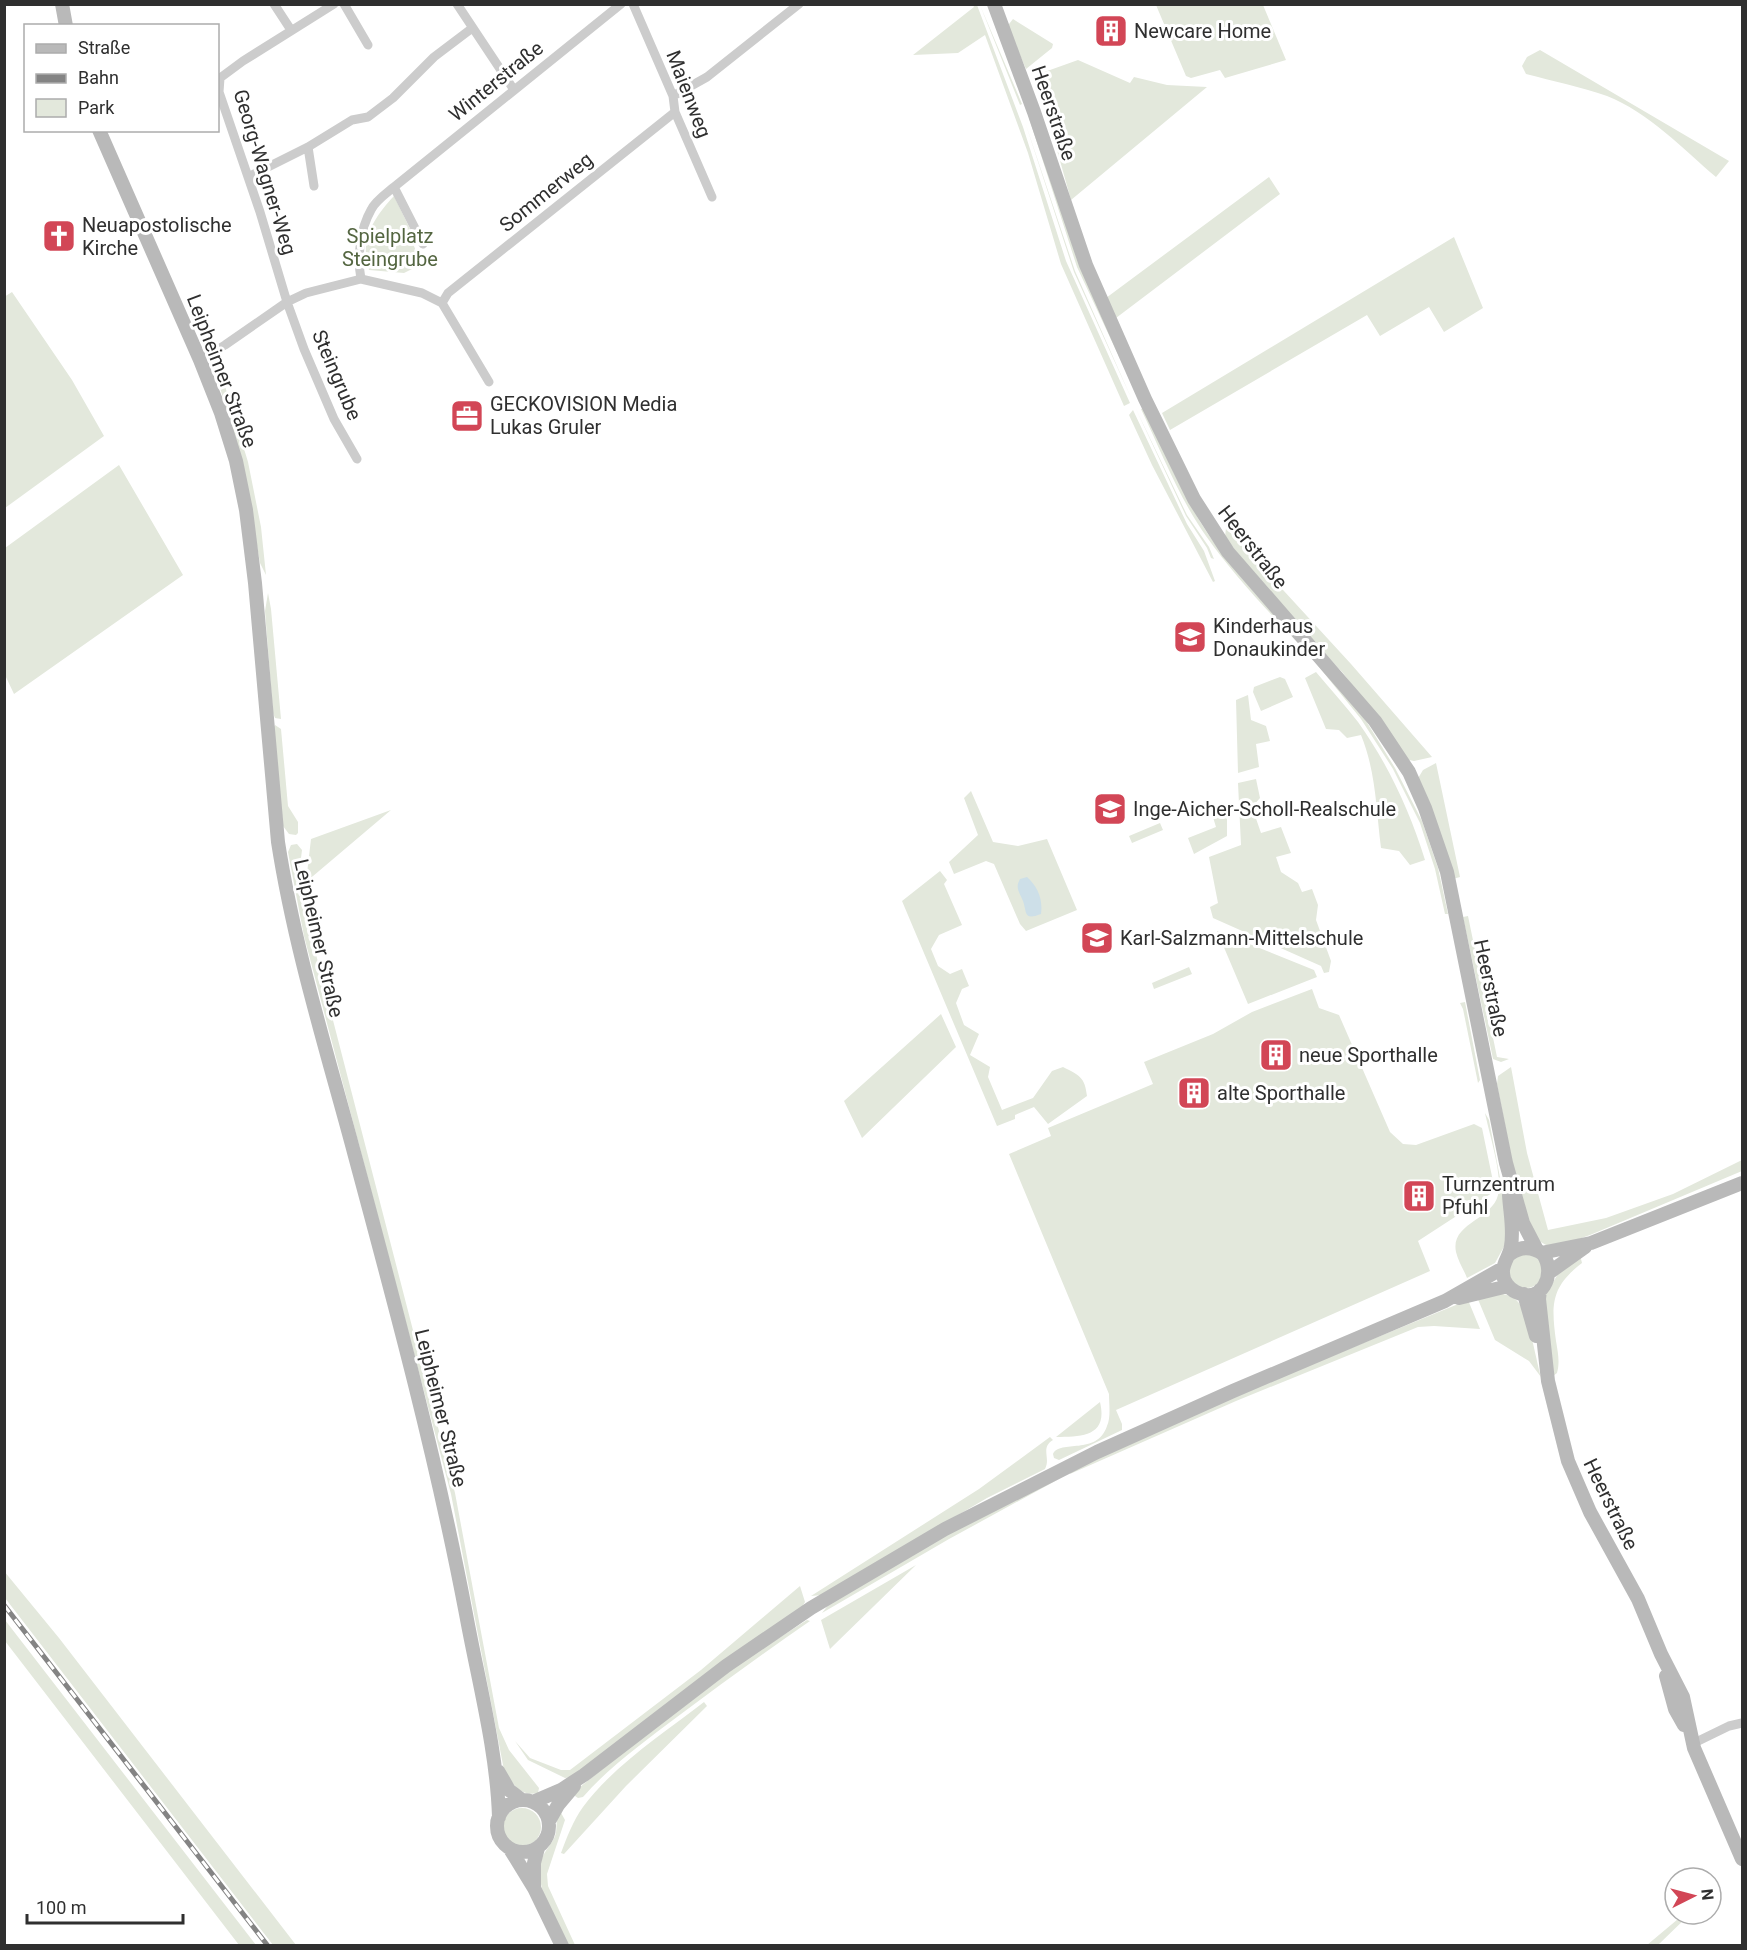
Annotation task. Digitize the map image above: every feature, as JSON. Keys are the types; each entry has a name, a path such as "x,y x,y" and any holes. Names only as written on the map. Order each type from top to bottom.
{"street":[{"path":"62,4 66,24"},
{"path":"274,4 291,30"},
{"name":"Georg-Wagner-Weg","path":"287,302 219,92 220,78 334,4"},
{"path":"344,4 368,45"},
{"path":"457,4 471,29 514,90"},
{"name":"Winterstraße","path":"361,279 358,265 360,242 371,210 394,187 621,4"},
{"name":"Maienweg","path":"633,4 673,96 675,112 712,196"},
{"path":"673,96 706,77 799,4"},
{"name":"Heerstraße","path":"994,5 1034,112 1086,265 1145,399 1194,500 1228,552 1375,721 1408,772 1425,808 1447,872 1506,1163 1523,1223 1539,1251"},
{"path":"248,177 308,147 352,120 368,117 393,98 434,57 471,29"},
{"name":"Sommerweg","path":"442,303 448,293 675,112"},
{"name":"Leipheimer Straße","path":"100,132 200,360 221,413 236,461 248,518 259,613 265,712 285,888 397,1312 447,1514 494,1764 499,1817"},
{"path":"308,147 314,186"},
{"path":"394,187 423,244"},
{"path":"200,360 287,302 306,293 361,279 423,293 442,303 489,382"},
{"name":"Steingrube","path":"287,302 334,419 357,459"},
{"name":"Heerstraße","path":"1503,1268 1510,1254 1512,1235 1506,1163"},
{"path":"1510,1254 1521,1248 1539,1251 1591,1243 1743,1183"},
{"path":"1550,1272 1591,1243"},
{"path":"562,1946 534,1888 499,1835 499,1817 507,1806 561,1790 584,1775 726,1666 802,1614 945,1529 1097,1452 1233,1391 1446,1301 1503,1268 1504,1279 1508,1286 1515,1292 1533,1294 1546,1284 1550,1272 1548,1261 1539,1251"},
{"path":"1446,1301 1508,1286"},
{"name":"Heerstraße","path":"1540,1290 1545,1364"},
{"name":"Heerstraße","path":"1524,1294 1545,1364 1568,1461 1577,1486 1638,1599 1661,1654 1683,1697 1691,1741 1743,1859"},
{"path":"1691,1741 1743,1723"},
{"name":"Leipheimer Straße","path":"494,1764 509,1790 528,1801"},
{"path":"534,1888 534,1863 538,1848 547,1837 549,1821 558,1805 584,1775"},
{"path":"528,1801 543,1810 549,1821"},
{"path":"510,1849 524,1853 538,1848"}],"green space":[{"path":"973,5 977,5 1023,127 1066,261 1130,403 1124,406 1061,264 1028,153 985,35 958,53 913,55 974,7"},
{"path":"980,5 1022,104 1020,105"},
{"path":"1156,5 1263,5 1286,60 1225,78 1220,70 1191,78 1186,76"},
{"path":"1013,19 1053,44 1052,48 1026,69 1009,30 1009,24"},
{"path":"1540,50 1729,161 1716,177 1637,111 1607,96 1526,74 1522,66 1527,57"},
{"path":"1078,60 1130,83 1134,77 1167,85 1207,87 1071,200 1036,75"},
{"path":"1029,118 1031,118 1137,395 1077,267"},
{"path":"1025,122 1075,271 1133,402 1074,272"},
{"path":"1269,177 1280,194 1116,318 1106,298"},
{"name":"Spielplatz Steingrube","path":"394,196 415,239 413,244 422,264 404,273 369,270 366,249 370,230 380,212"},
{"path":"1454,237 1483,308 1444,332 1429,307 1380,336 1367,315 1170,430 1162,413"},
{"path":"12,292 72,380 104,436 5,508 4,297"},
{"path":"218,363 248,462 261,527 266,575 260,563 243,463 217,378"},
{"path":"1135,407 1187,515 1209,547 1214,559 1211,558 1186,516"},
{"path":"1144,408 1182,488 1208,534 1239,575 1297,642 1238,577 1196,521 1163,458 1141,409"},
{"path":"1133,410 1187,524 1204,551 1215,581 1213,582 1152,465 1129,415"},
{"path":"119,465 183,575 14,694 5,675 5,548"},
{"path":"1226,528 1351,664 1432,757 1409,760 1343,673 1270,595 1225,537"},
{"path":"268,593 281,719 275,718 273,713 265,611"},
{"path":"1311,657 1363,716 1395,768 1422,821 1438,868 1448,914 1445,914 1435,869 1420,823 1393,769 1361,719"},
{"path":"1316,672 1358,722 1379,754 1405,806 1425,860 1410,865 1399,851 1381,848 1373,776 1361,735 1347,738 1339,730 1326,729 1305,678"},
{"path":"1280,677 1285,679 1293,697 1261,711 1253,692 1254,687"},
{"path":"1248,695 1251,720 1266,726 1270,741 1256,744 1259,767 1238,773 1236,700"},
{"path":"275,725 281,729 288,806 298,822 296,835 289,834 283,826"},
{"path":"1436,763 1460,877 1453,879 1417,780 1423,770"},
{"path":"1256,779 1260,798 1252,807 1261,833 1281,827 1291,853 1276,857 1281,872 1298,883 1302,892 1312,889 1318,905 1316,920 1331,961 1329,972 1324,973 1321,966 1213,918 1210,907 1218,903 1209,857 1241,845 1238,783"},
{"path":"971,791 993,842 1018,846 1047,839 1077,910 1026,931 1020,924 994,864 986,861 954,874 949,862 978,835 964,798"},
{"path":"1227,809 1227,836 1194,854 1188,838 1216,827 1212,814"},
{"path":"391,810 306,882 311,839"},
{"path":"1160,823 1163,830 1132,843 1129,836"},
{"path":"297,844 302,850 298,882 455,1493 499,1728 509,1750 539,1788 538,1793 522,1791 504,1770 451,1494 304,936 288,852 291,845"},
{"path":"940,871 947,880 944,884 962,925 939,935 931,949 938,966 950,974 962,969 969,986 962,989 956,1003 964,1025 979,1034 970,1055 990,1067 988,1077 1002,1110 1033,1098 1052,1071 1063,1067 1077,1075 1085,1085 1087,1096 1048,1124 1034,1107 1015,1115 1015,1119 997,1126 902,901"},
{"path":"1468,916 1497,1057 1509,1059 1501,1062 1493,1059 1463,917"},
{"path":"1217,931 1314,970 1317,977 1248,1004"},
{"path":"1189,967 1192,974 1154,989 1152,983"},
{"path":"1312,989 1319,1008 1339,1015 1390,1132 1403,1144 1416,1145 1474,1124 1482,1128 1495,1191 1418,1241 1430,1271 1116,1410 1122,1430 1059,1460 1054,1458 1053,1454 1057,1450 1087,1444 1102,1435 1109,1419 1109,1394 1009,1154 1051,1136 1048,1128 1153,1084 1144,1062 1213,1034 1252,1012"},
{"path":"1465,1002 1480,1080 1478,1083 1460,1003"},
{"path":"941,1014 956,1047 862,1138 844,1101"},
{"path":"1511,1067 1527,1153 1548,1230 1606,1218 1673,1194 1742,1160 1742,1171 1590,1235 1562,1245 1546,1245 1539,1241 1528,1223 1512,1161 1497,1084 1498,1076"},
{"path":"1485,1113 1489,1120 1505,1204 1506,1243 1495,1263 1467,1278 1456,1252 1456,1242 1459,1234 1494,1203 1499,1187 1497,1166"},
{"path":"1526,1254 1538,1259 1543,1271 1538,1283 1526,1288 1514,1283 1509,1271 1514,1259"},
{"path":"1580,1255 1582,1263 1564,1280 1556,1297 1554,1317 1559,1361 1557,1373 1553,1376 1545,1296 1562,1267"},
{"path":"1493,1293 1513,1298 1523,1309 1541,1377 1529,1361 1495,1340 1477,1297"},
{"path":"1468,1300 1480,1329 1418,1327 1236,1401 1070,1474 1072,1469 1234,1396"},
{"path":"1100,1402 1102,1413 1097,1428 1084,1435 1056,1437"},
{"path":"1050,1437 1053,1440 1047,1446 1045,1469 987,1498 822,1595 811,1596 979,1489"},
{"path":"1059,1479 949,1539 822,1613 829,1604 947,1534"},
{"path":"916,1565 832,1647 830,1649 821,1620"},
{"path":"4,1571 59,1638 296,1945 273,1945 5,1598"},
{"path":"800,1586 805,1602 802,1607 572,1777 565,1778 528,1760 515,1741 530,1758 561,1770 570,1770 701,1670"},
{"path":"4,1620 256,1945 239,1945 5,1641"},
{"path":"807,1620 810,1621 640,1745 604,1775 583,1797 575,1796 575,1791 662,1721 746,1659"},
{"path":"704,1702 707,1706 626,1786 564,1854 561,1853 576,1818 595,1792 624,1764"},
{"path":"522,1808 536,1813 541,1827 536,1841 522,1846 508,1841 503,1827 508,1813"},
{"path":"560,1811 565,1820 547,1874 548,1886 575,1945 568,1945 548,1906 541,1884 541,1862 555,1837"},
{"path":"1670,1926 1678,1926 1658,1945 1647,1945"}],"shaded area":[{"path":"1027,877 1037,889 1040,898 1041,914 1035,916 1028,916 1018,890 1020,879"}],"railway":[{"path":"4,1605 268,1946"}],"place":[{"name":"Newcare Home","path":"1111,31"},
{"name":"Neuapostolische Kirche","path":"59,236"},
{"name":"GECKOVISION Media Lukas Gruler","path":"467,416"},
{"name":"Kinderhaus Donaukinder","path":"1190,637"},
{"name":"Inge-Aicher-Scholl-Realschule","path":"1110,809"},
{"name":"Karl-Salzmann-Mittelschule","path":"1097,938"},
{"name":"neue Sporthalle","path":"1276,1055"},
{"name":"alte Sporthalle","path":"1194,1093"},
{"name":"Turnzentrum Pfuhl","path":"1419,1196"}]}
